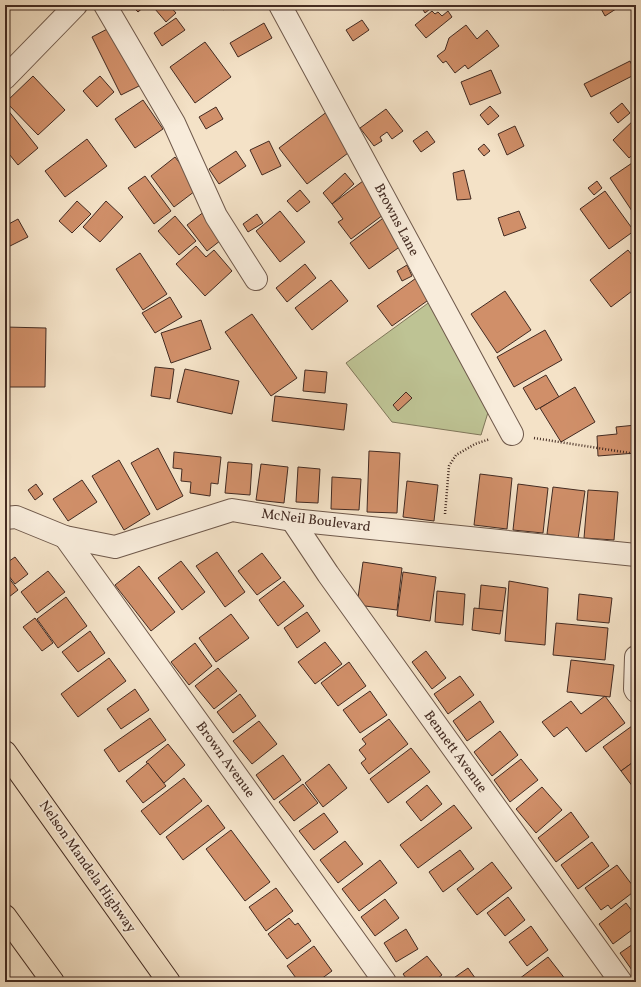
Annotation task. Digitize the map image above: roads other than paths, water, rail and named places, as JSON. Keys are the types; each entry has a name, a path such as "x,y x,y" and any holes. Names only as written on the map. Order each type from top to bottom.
{"highway":[{"name":"Nelson Mandela Highway","path":"5,752 169,982"},
{"path":"5,916 52,982"}],"street":[{"path":"5,78 76,5"},
{"path":"106,5 174,123 216,216 256,278"},
{"name":"Browns Lane","path":"280,5 512,434"},
{"name":"McNeil Boulevard","path":"5,518 16,517 65,537 115,547 232,510 292,520 636,555"},
{"name":"Bennett Avenue","path":"292,520 328,574 621,982"},
{"name":"Brown Avenue","path":"65,537 385,982"},
{"path":"636,657 636,691"}]}
